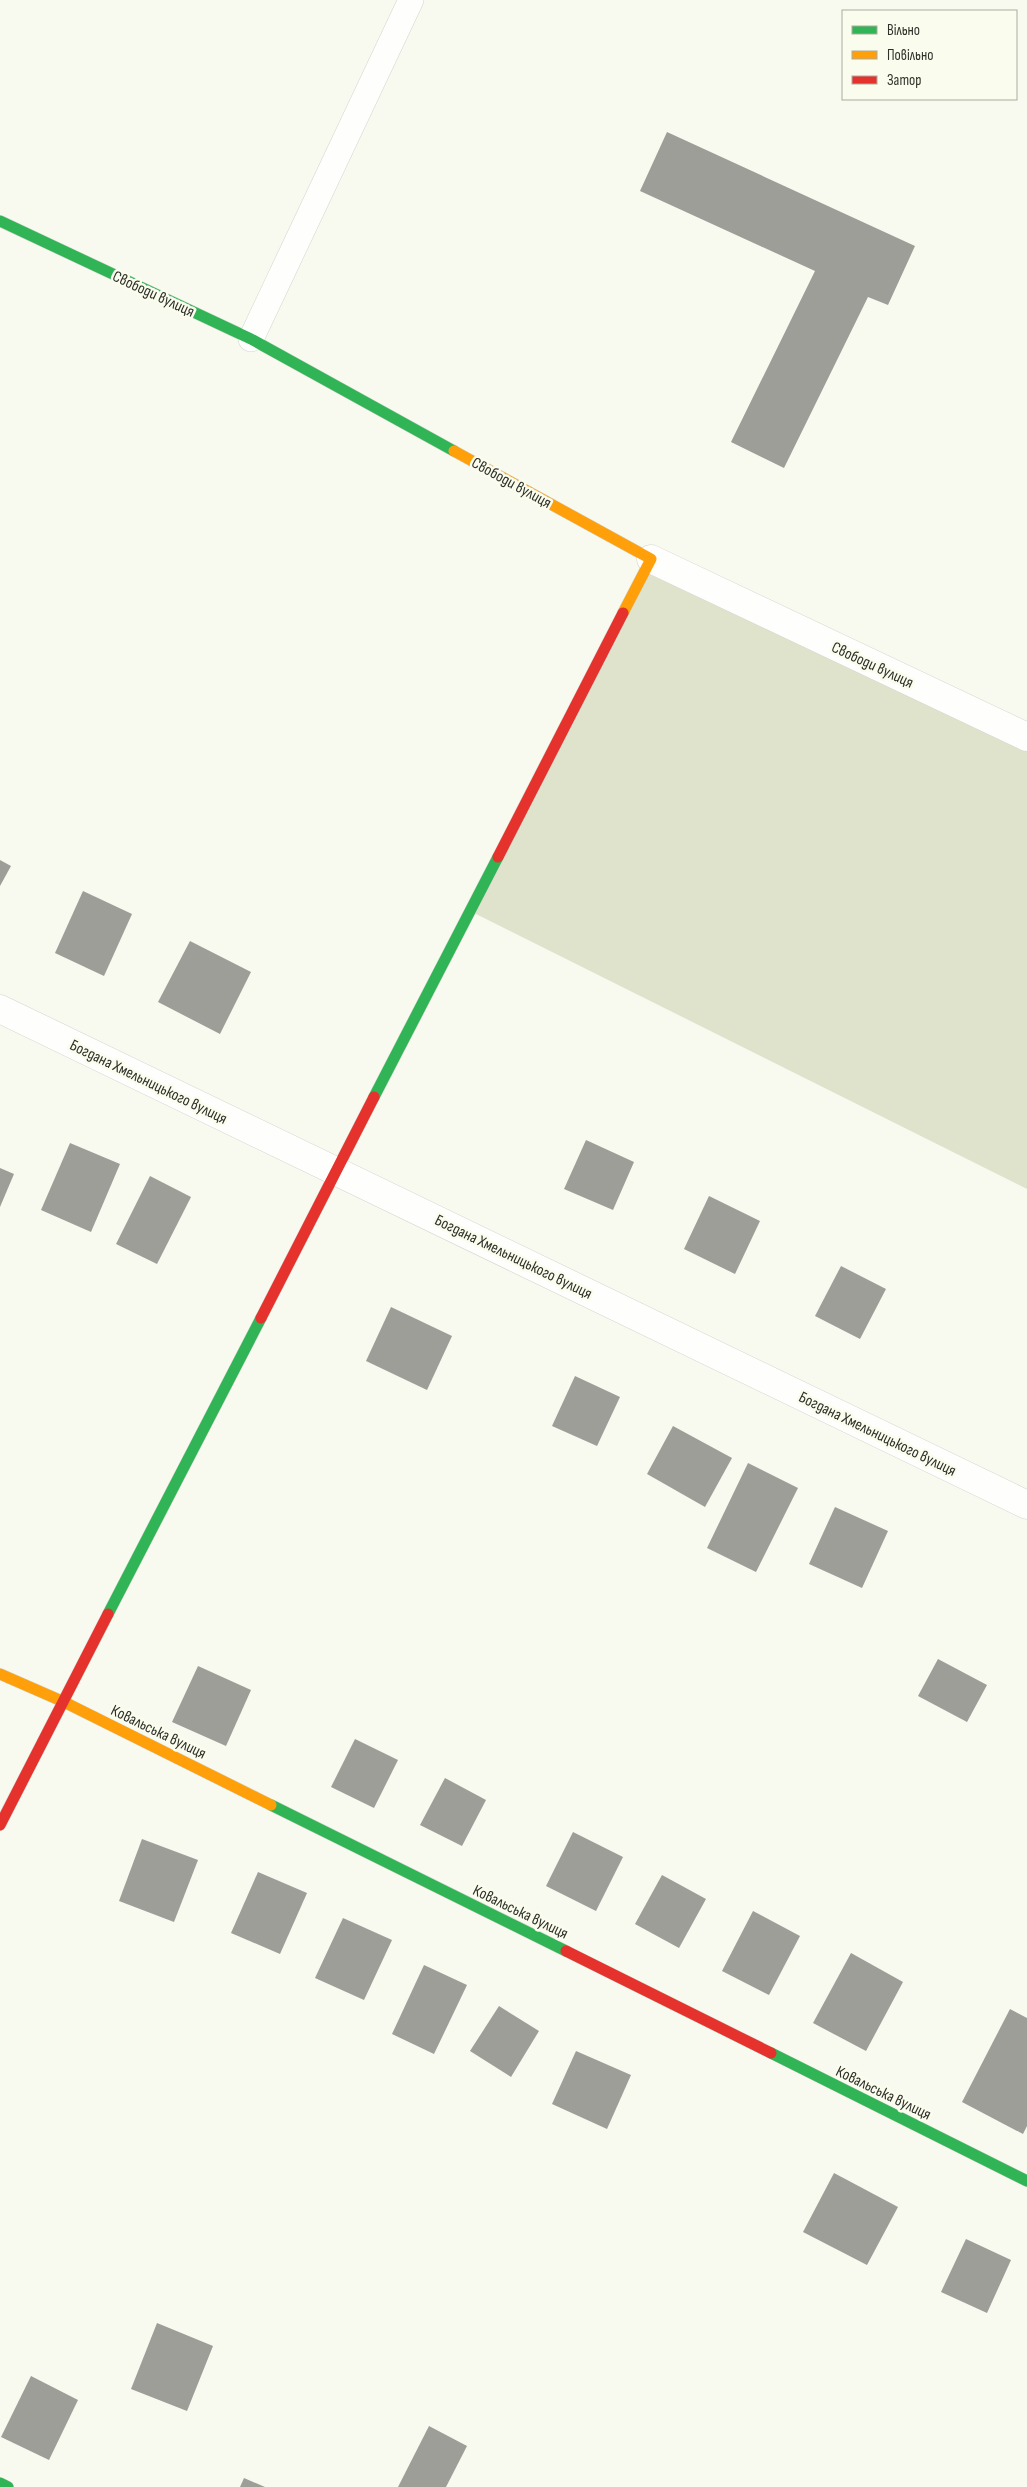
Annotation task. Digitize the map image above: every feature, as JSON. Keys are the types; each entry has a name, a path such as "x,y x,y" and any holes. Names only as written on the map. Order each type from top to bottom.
{"street":[{"name":"Свободи вулиця","path":"0,221 251,339 651,559 1027,737"},
{"path":"0,1825 651,559"},
{"name":"Богдана Хмельницького вулиця","path":"0,1010 337,1170 1027,1505"},
{"name":"Ковальська вулиця","path":"0,1674 64,1702 1027,2181"},
{"path":"0,2483 8,2487"}],"lane":[{"path":"251,339 411,0"}],"green space":[{"path":"651,559 1027,737 1027,1189 470,911"}],"building":[{"path":"667,132 915,246 888,305 868,297 784,468 731,442 815,271 640,191"},
{"path":"0,860 11,866 0,886"},
{"path":"83,891 132,914 104,976 55,953"},
{"path":"190,941 251,972 220,1034 158,1002"},
{"path":"586,1140 634,1162 613,1210 564,1189"},
{"path":"70,1143 120,1164 91,1232 41,1210"},
{"path":"0,1168 14,1174 0,1207"},
{"path":"150,1176 191,1197 157,1264 116,1244"},
{"path":"709,1196 760,1221 735,1274 684,1249"},
{"path":"841,1266 886,1289 860,1339 815,1316"},
{"path":"391,1307 452,1336 427,1390 366,1361"},
{"path":"575,1376 620,1397 597,1446 552,1426"},
{"path":"673,1426 732,1458 705,1507 647,1474"},
{"path":"748,1463 798,1488 756,1572 707,1548"},
{"path":"835,1507 888,1531 862,1588 809,1564"},
{"path":"938,1659 987,1685 967,1722 918,1696"},
{"path":"198,1666 251,1690 226,1746 172,1722"},
{"path":"355,1739 398,1760 374,1808 331,1787"},
{"path":"445,1778 486,1800 462,1846 420,1825"},
{"path":"573,1832 623,1857 596,1911 546,1886"},
{"path":"142,1839 198,1860 174,1922 119,1901"},
{"path":"258,1872 307,1893 280,1954 231,1933"},
{"path":"662,1875 706,1899 679,1948 635,1924"},
{"path":"753,1911 800,1936 769,1995 722,1971"},
{"path":"343,1918 392,1940 364,2000 315,1978"},
{"path":"851,1953 903,1982 866,2051 813,2023"},
{"path":"424,1965 467,1985 434,2054 392,2034"},
{"path":"499,2006 539,2031 511,2077 470,2051"},
{"path":"1010,2009 1027,2018 1027,2126 1023,2134 962,2102"},
{"path":"576,2051 631,2075 607,2129 552,2104"},
{"path":"834,2173 898,2207 867,2265 803,2232"},
{"path":"966,2239 1011,2260 987,2313 941,2292"},
{"path":"157,2323 213,2346 187,2411 131,2389"},
{"path":"31,2376 78,2400 49,2460 1,2437"},
{"path":"429,2426 467,2446 446,2487 398,2487"},
{"path":"244,2478 265,2487 240,2487"}],"traffic: fast":[{"path":"0,221 251,339 454,451"},
{"path":"374,1097 498,857"},
{"path":"108,1614 261,1318"},
{"path":"271,1805 566,1951"},
{"path":"771,2053 1027,2181"},
{"path":"0,2483 8,2487"}],"traffic: slow":[{"path":"454,451 651,559 623,613"},
{"path":"0,1674 64,1702 271,1805"}],"traffic: jam":[{"path":"498,857 623,613"},
{"path":"261,1318 374,1097"},
{"path":"0,1825 108,1614"},
{"path":"566,1951 771,2053"}]}
